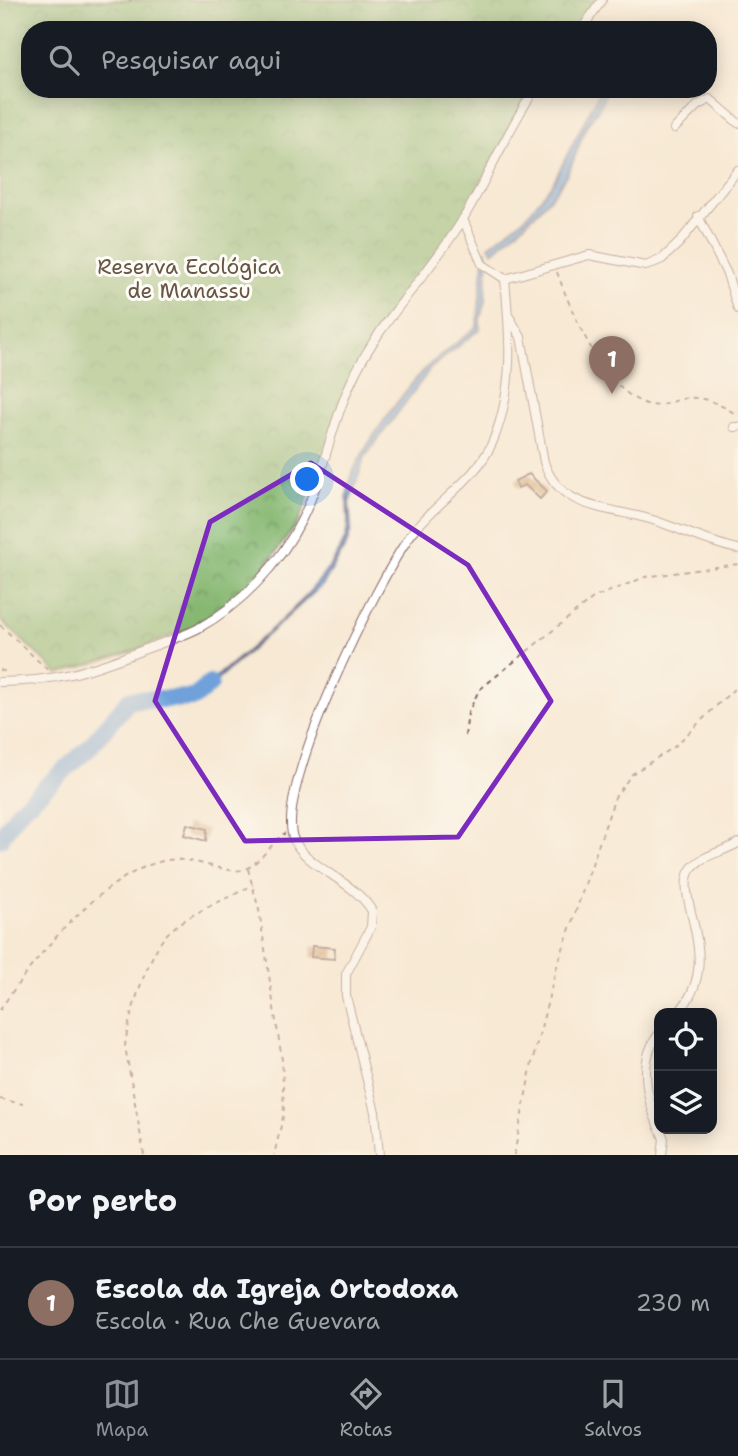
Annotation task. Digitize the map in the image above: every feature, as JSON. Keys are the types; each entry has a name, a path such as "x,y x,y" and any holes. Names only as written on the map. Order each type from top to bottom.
{"street":[{"path":"587,21 602,0"},
{"path":"0,682 80,674 197,629 252,588 275,561 302,520 324,467 352,380 367,353 463,219 504,140 530,98"},
{"path":"674,129 698,105 710,99 738,123"},
{"path":"463,219 482,264 505,279 589,255 646,266 662,258 679,243 698,216 738,170"},
{"path":"698,216 727,274 738,309"},
{"path":"379,1155 375,1112 346,996 346,974 371,927 372,911 356,890 300,848 291,828 309,744 327,696 379,591 408,538 439,502 475,469 493,443 510,379 509,315 505,279"},
{"path":"509,315 521,337 548,476 561,492 605,512 646,518 711,544 738,549"},
{"path":"681,1008 692,992 699,958 699,940 686,880 692,868 702,860 738,843"},
{"path":"654,1044 648,1055 647,1090 654,1112"},
{"path":"662,1134 664,1139 662,1155"}],"path":[{"path":"554,265 572,314 595,356 637,401 664,405 695,397 738,415"},
{"path":"465,736 468,713 479,690 593,598 645,577 738,564"},
{"path":"0,625 56,678"},
{"path":"514,1155 532,1063 556,969 615,797 632,774 674,747 738,685"},
{"path":"0,1010 19,980 69,927 118,881 141,868 166,860 186,859 224,870 248,868 291,828"},
{"path":"248,868 271,984 284,1079 284,1113 274,1155"},
{"path":"145,1155 125,1046 127,1031 147,973 171,930 253,885"},
{"path":"0,1099 23,1104"}],"highlighted area":[{"path":"311,463 468,565 551,701 458,837 245,841 155,701 210,522"}],"green space":[{"name":"Reserva Ecológica de Manassu","path":"0,0 599,0 585,21 21,21 21,98 528,98 461,219 367,348 299,521 250,587 196,626 131,652 58,674 0,619"}],"water":[{"path":"596,98 604,98 586,127 572,163 555,192 493,252 489,246 527,216 554,181"},
{"path":"485,249 488,257 480,329 431,368 365,457 349,503 351,529 347,543 323,584 194,701 193,697 255,645 297,605 332,563 347,535 348,488 363,453 384,420 419,376 477,326"}],"building":[{"path":"529,474 547,491 540,499 525,485 518,488 515,481"},
{"path":"187,824 207,829 206,841 184,835"},
{"path":"312,946 335,948 334,959 311,957"}],"waterway":[{"path":"0,839 20,810 88,749 129,700 194,698 210,684"}],"place":[{"name":"Escola da Igreja Ortodoxa","path":"612,394"}]}
